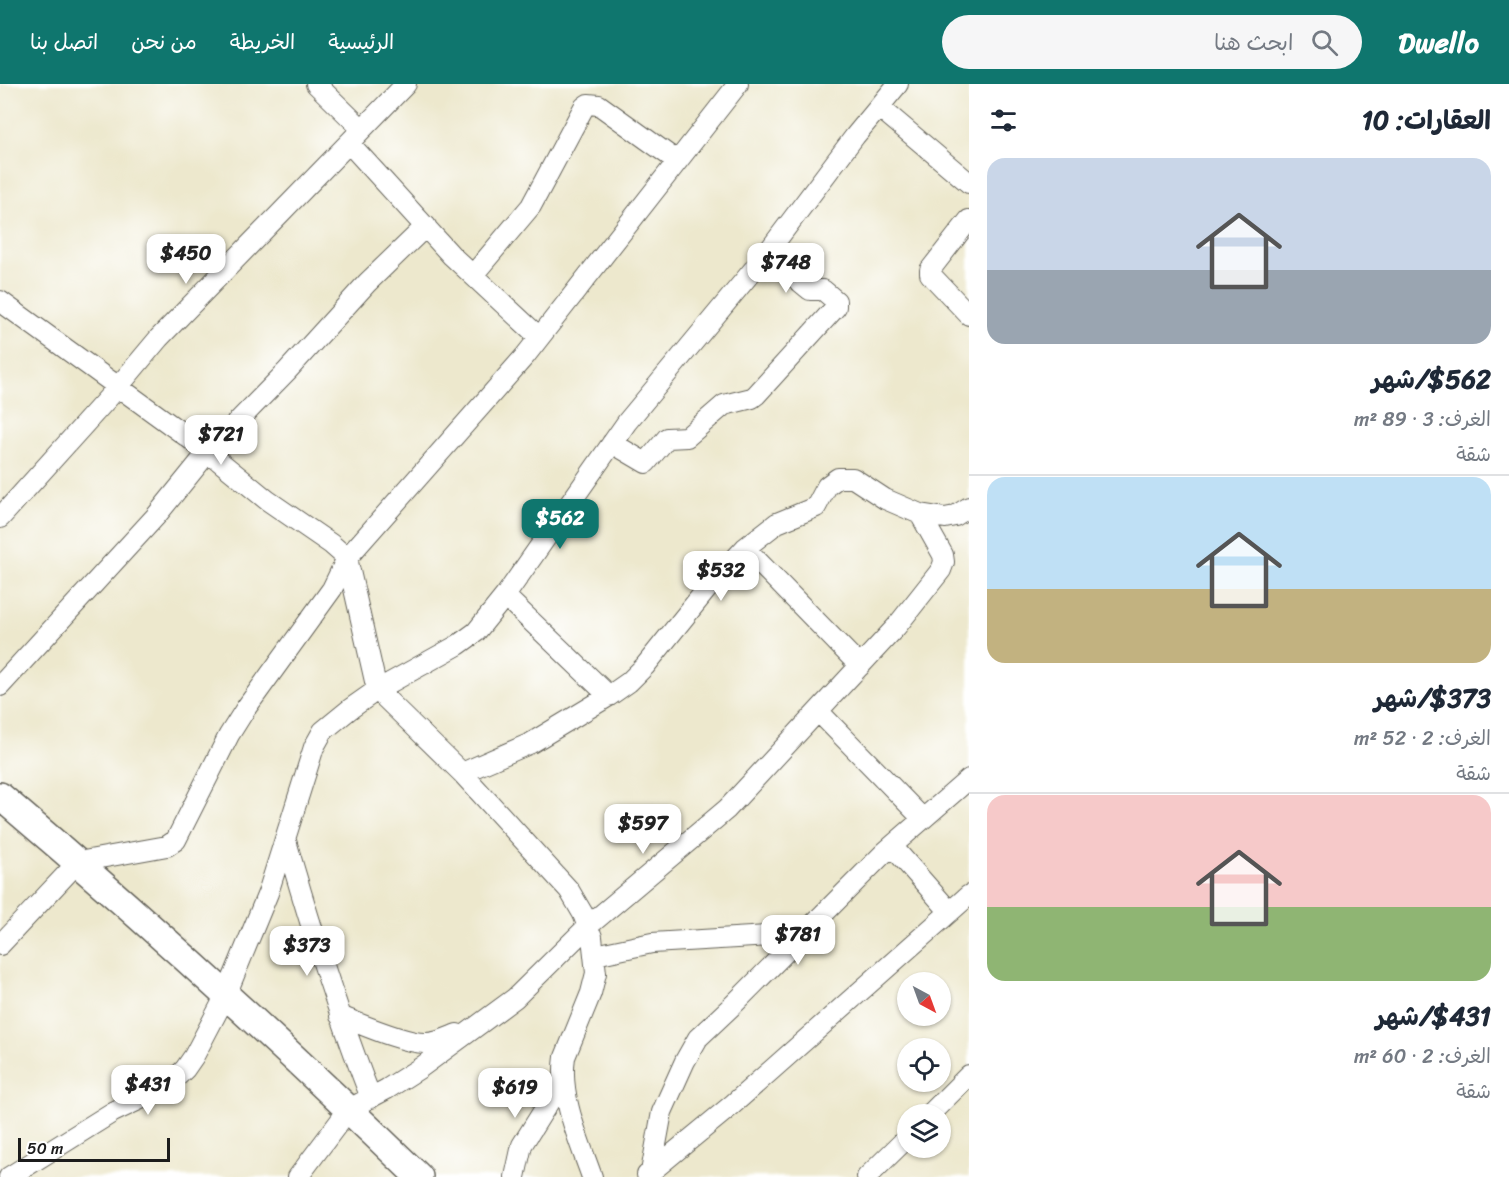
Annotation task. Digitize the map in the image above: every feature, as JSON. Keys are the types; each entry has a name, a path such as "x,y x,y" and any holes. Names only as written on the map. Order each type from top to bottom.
{"street":[{"path":"316,84 452,256 539,337"},
{"path":"0,518 159,338 406,84"},
{"path":"0,945 78,862 167,846 176,840 229,735 332,589 347,558 539,337 738,84"},
{"path":"9,1177 113,1112 166,1087 194,1056 225,995 268,892 318,739 323,731 377,690 468,639 476,632 505,597 634,414 766,254 898,84"},
{"path":"473,275 531,206 566,138 588,104 598,105 677,161"},
{"path":"879,107 969,183"},
{"path":"969,220 930,270 930,274 969,315"},
{"path":"0,686 156,516 208,452 287,371 386,263 426,226"},
{"path":"612,443 646,463 667,438 687,437 724,405 752,398 836,307 836,300 826,292 810,290 766,254"},
{"path":"0,301 208,452 267,500 331,544 347,558 377,690 462,773 569,890 577,900 588,926 595,955 594,984 565,1057 564,1078 569,1108 592,1177"},
{"path":"462,773 531,743 629,682 645,666 707,589 746,548 777,523 816,507 831,482 844,477 860,481 885,499 920,514 945,518 955,516 969,507"},
{"path":"298,1177 360,1104 420,1068 515,998 588,926 727,809 896,627 941,570 944,562 941,549 920,514"},
{"path":"746,548 860,666"},
{"path":"505,597 609,696"},
{"path":"818,711 923,819"},
{"path":"648,1174 662,1112 694,1042 892,846 969,779"},
{"path":"0,796 78,862 225,995 360,1104 420,1177"},
{"path":"286,841 320,960 340,1016 360,1104"},
{"path":"892,846 950,912"},
{"path":"648,1174 732,1105 969,895"},
{"path":"595,955 652,944 802,934"},
{"path":"340,1016 406,1040 425,1043 442,1041 487,1020"},
{"path":"940,1104 969,1075"},
{"path":"514,1177 522,1145 564,1078"},
{"path":"867,1177 897,1148"}]}
